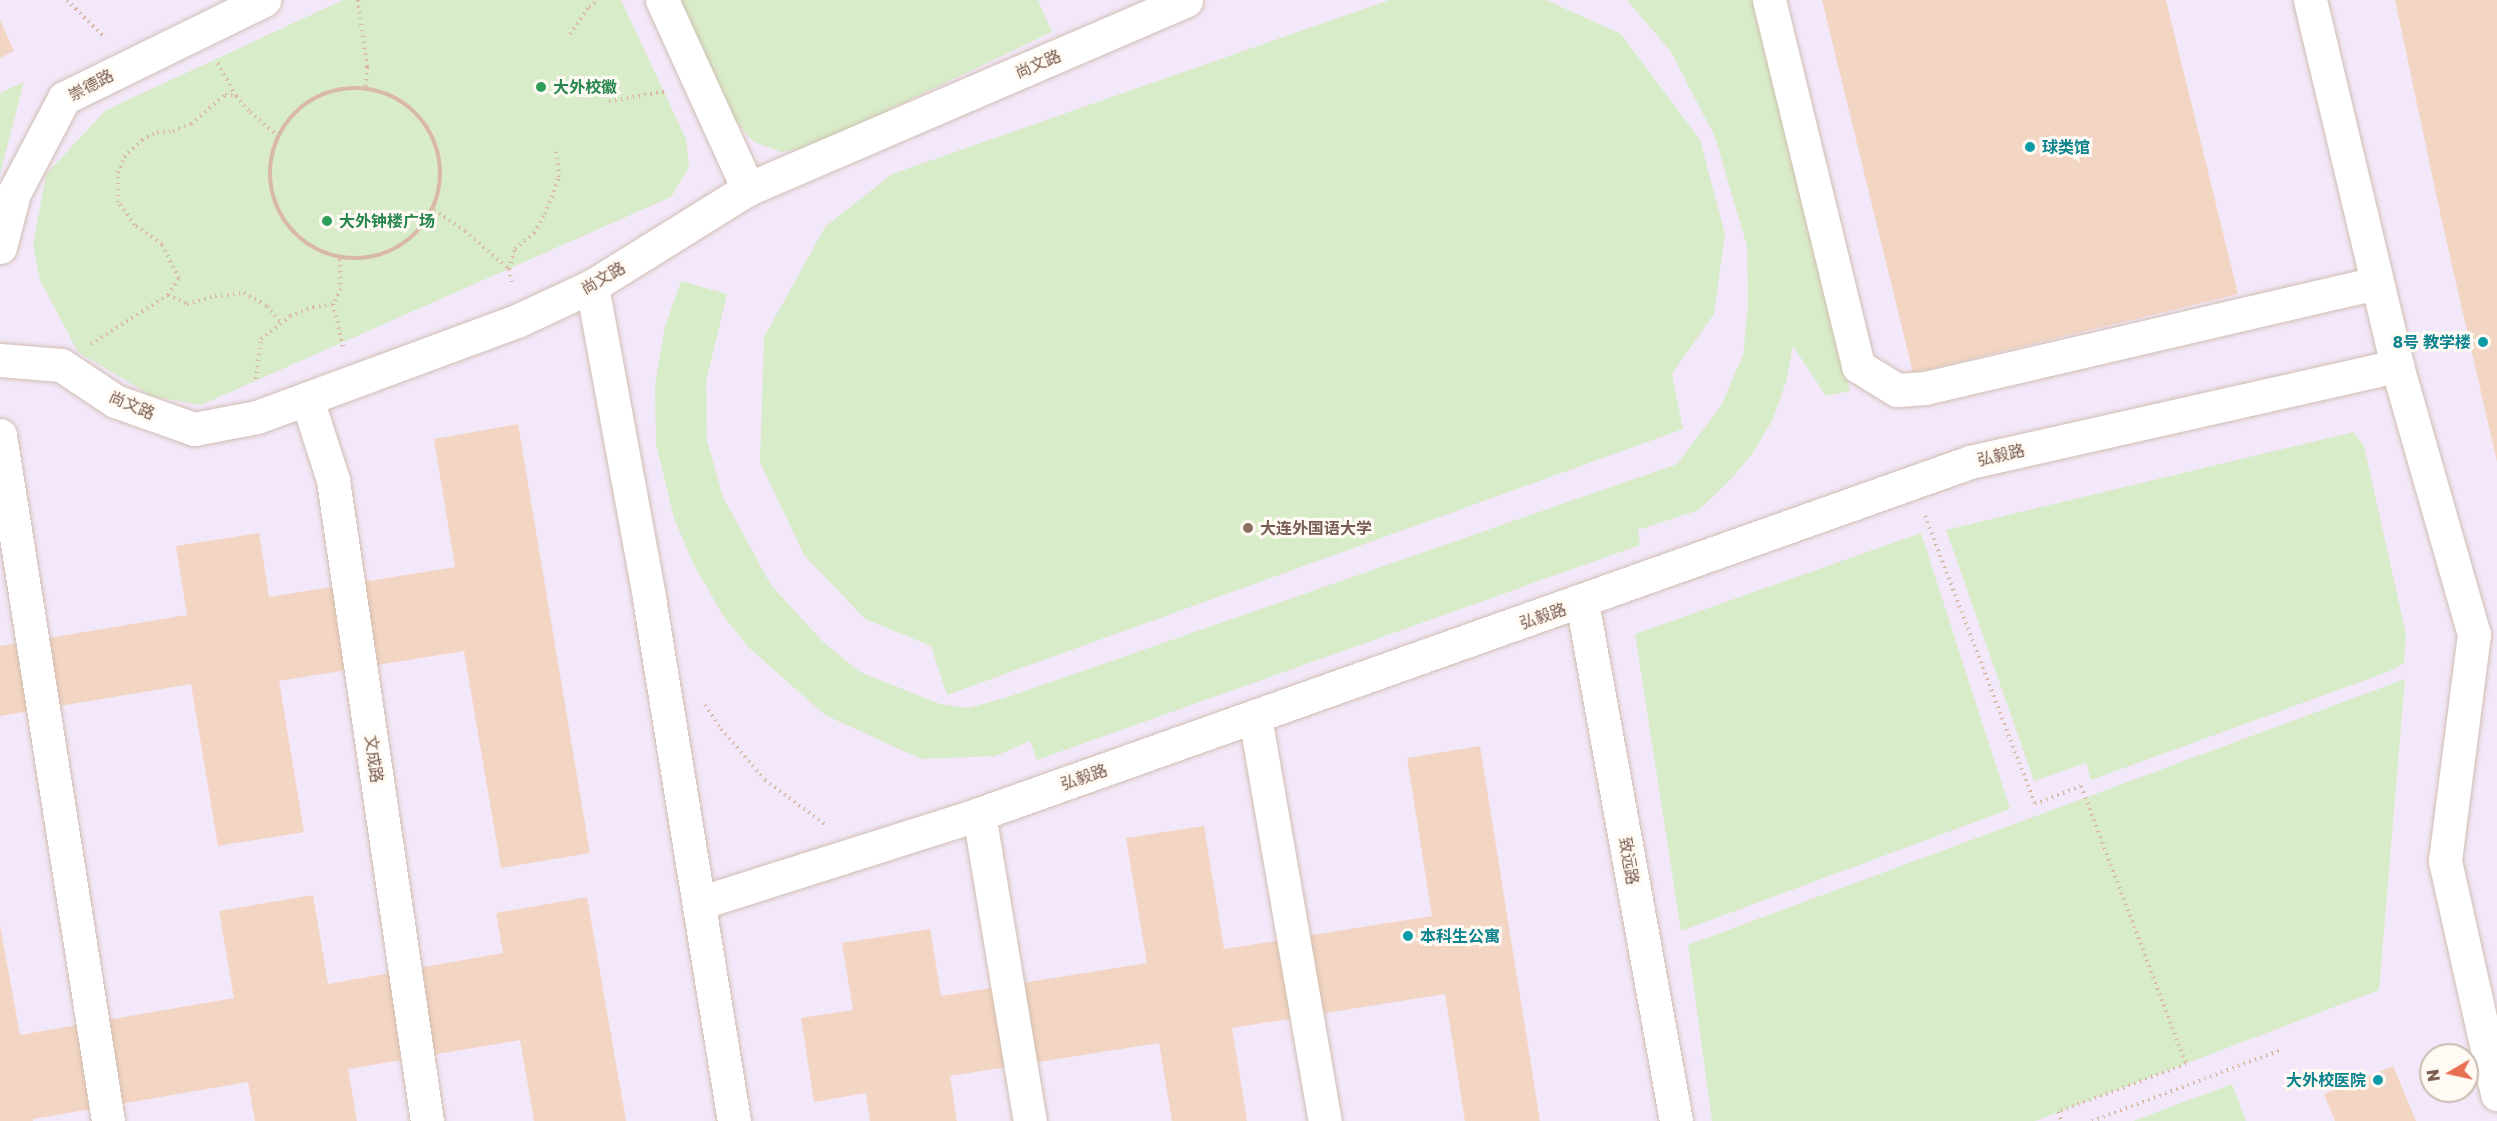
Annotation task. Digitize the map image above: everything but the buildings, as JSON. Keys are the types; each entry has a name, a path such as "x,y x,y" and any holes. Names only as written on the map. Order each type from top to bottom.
{"street":[{"name":"崇德路","path":"0,247 14,193 64,98 264,0"},
{"path":"662,0 748,189"},
{"name":"尚文路","path":"0,360 61,365 115,401 194,429 257,417 519,320 592,286 748,189 1186,0"},
{"path":"1770,0 1858,366 1897,390 1925,388 2377,283"},
{"path":"2310,0 2397,366 2474,634 2445,861 2497,1094"},
{"path":"592,286 649,598 734,1121"},
{"name":"弘毅路","path":"699,903 979,814 1582,602 1970,462 2397,366"},
{"name":"文成路","path":"307,399 333,480 427,1121"},
{"path":"0,435 108,1121"},
{"name":"致远路","path":"1582,602 1676,1121"},
{"path":"1256,717 1325,1121"},
{"path":"979,814 1030,1121"}],"path":[{"path":"67,0 131,64"},
{"path":"358,0 367,67 365,88"},
{"path":"570,34 589,7 598,0"},
{"path":"215,59 236,96 250,112 279,135"},
{"path":"609,101 664,92 698,78"},
{"path":"365,88 385,92 410,106 428,128 439,154 441,183 434,210 417,234 395,250 368,259 340,258 313,249 292,231 276,208 270,180 272,152 283,126 303,105 328,91 365,88"},
{"path":"61,365 168,295 179,278 162,244 135,225 118,202 118,173 124,157 142,140 157,132 173,131 191,124 225,95 236,96"},
{"path":"519,320 509,269 515,249 534,233 545,214 559,177 556,151"},
{"path":"434,210 465,231 509,269"},
{"path":"340,258 341,289 333,304 352,382"},
{"path":"168,295 187,304 215,296 244,293 267,306 281,323"},
{"path":"257,417 256,370 261,339 290,316 313,307 333,304"},
{"path":"1913,483 2035,804 2081,786 2186,1064 2058,1112 2062,1121"},
{"path":"702,696 707,711 765,780 864,850"},
{"path":"2092,1121 2281,1050"}],"shaded area":[{"name":"大连外国语大学","path":"0,0 2497,0 2497,1121 0,1121"}],"green space":[{"name":"大外钟楼广场","path":"343,0 621,0 686,139 689,167 671,197 201,405 152,396 78,352 40,280 33,245 46,174 106,110"},
{"path":"679,0 1038,0 1052,32 809,148 781,152 754,142 736,122"},
{"path":"1389,0 1546,0 1621,34 1700,140 1725,234 1714,314 1672,374 1683,429 947,695 931,646 865,619 804,555 760,462 764,337 825,227 892,174"},
{"path":"1627,0 1755,0 1850,391 1826,396 1793,346 1786,382 1773,419 1752,454 1731,479 1699,510 1638,530 1640,545 1037,760 1030,741 995,756 921,759 825,715 747,646 722,614 693,563 674,518 656,444 655,384 665,327 681,281 727,294 706,382 707,441 723,497 771,585 823,642 860,672 940,704 968,708 1005,698 1677,464 1721,406 1743,355 1748,304 1747,246 1715,137 1671,52"},
{"path":"24,82 0,174 0,93"},
{"path":"2354,432 2364,446 2406,634 2404,663 2390,671 2091,780 2086,763 2034,781 1946,530"},
{"path":"1921,533 2010,809 1681,931 1635,634"},
{"path":"2405,679 2379,990 2035,1121 1712,1121 1688,945"},
{"path":"2232,1084 2246,1121 2133,1121"}],"place":[{"name":"大外校徽","path":"541,87"},
{"name":"球类馆","path":"2030,147"},
{"name":"大外钟楼广场","path":"327,221"},
{"name":"8号 教学楼","path":"2483,342"},
{"name":"大连外国语大学","path":"1248,528"},
{"name":"本科生公寓","path":"1408,936"},
{"name":"大外校医院","path":"2378,1080"}]}
